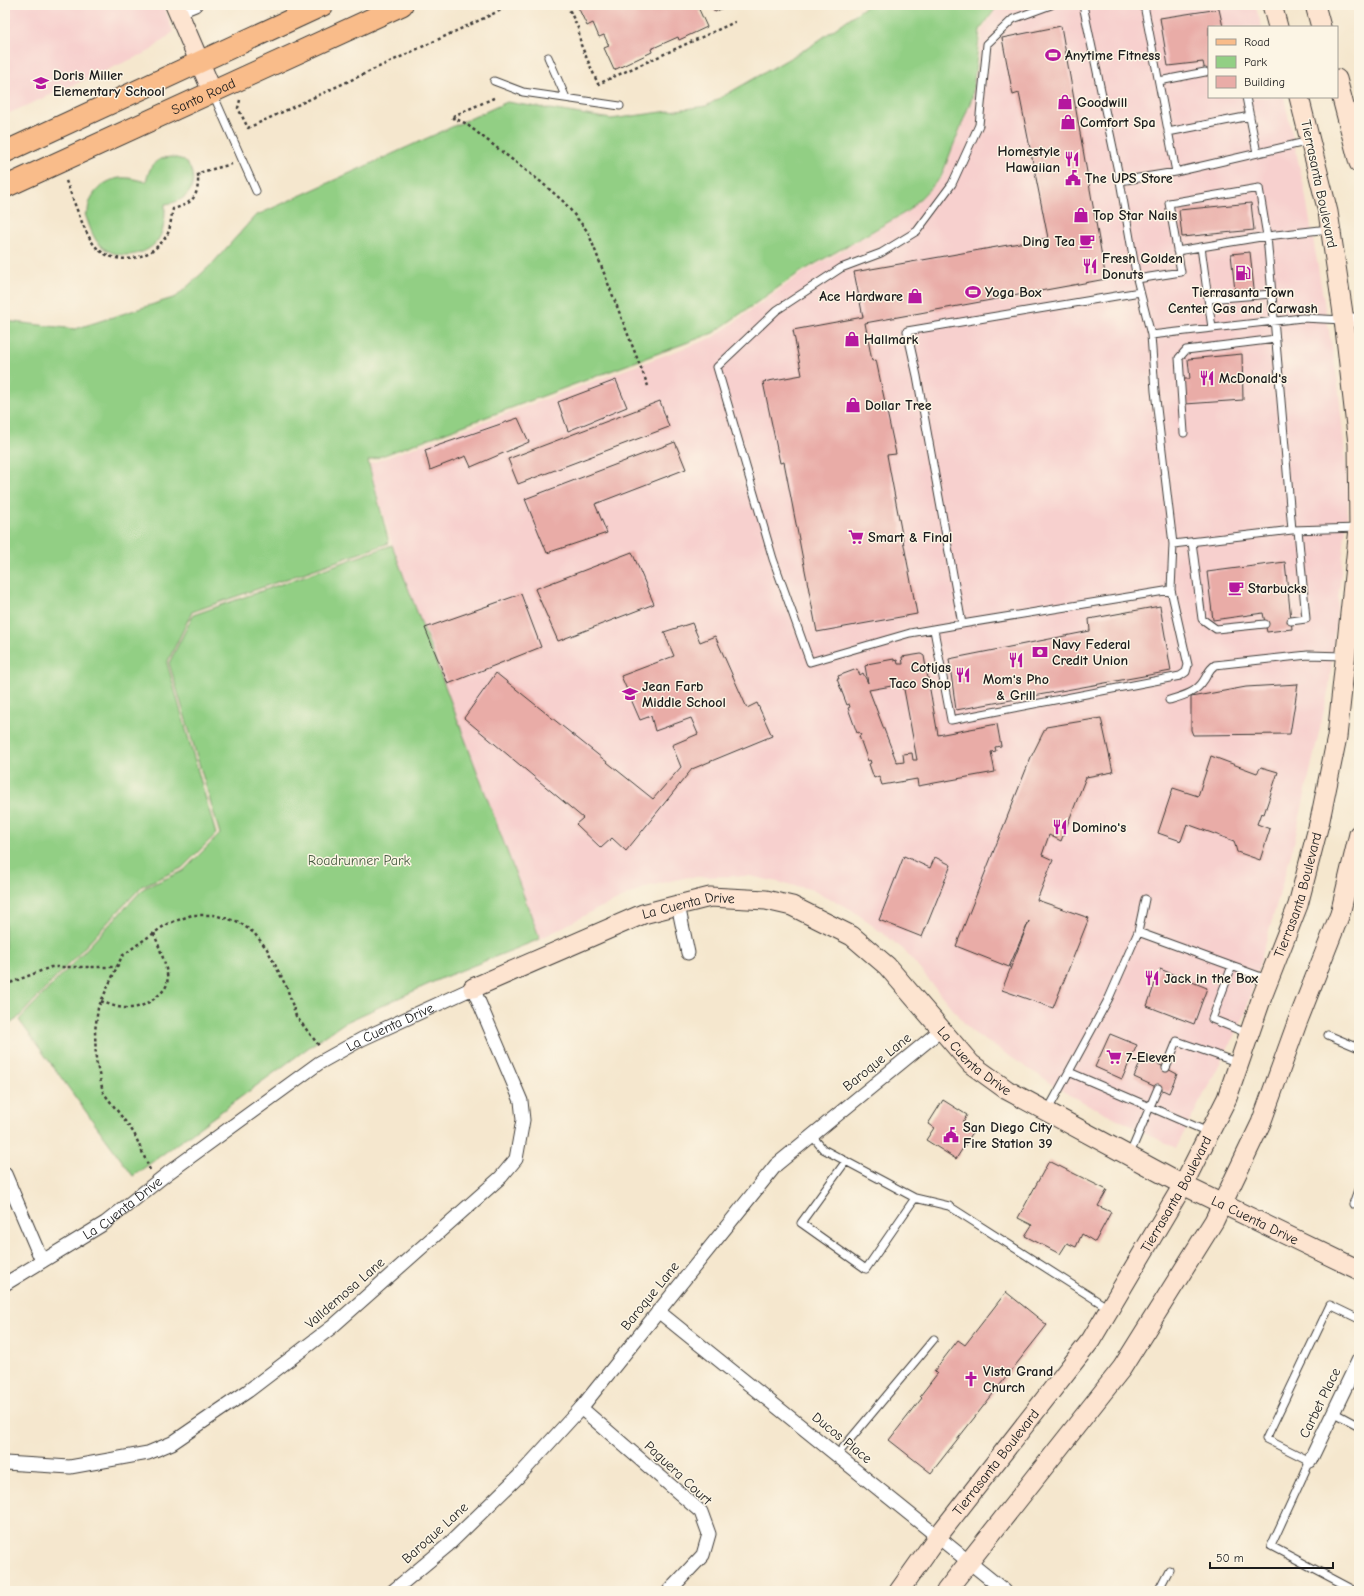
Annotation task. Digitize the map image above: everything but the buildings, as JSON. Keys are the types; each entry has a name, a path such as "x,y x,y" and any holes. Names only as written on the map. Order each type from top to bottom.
{"main road":[{"path":"5,152 323,5"},
{"name":"Santo Road","path":"5,188 402,5"},
{"path":"1272,5 1278,26"},
{"path":"1315,5 1321,26"},
{"path":"176,9 212,92"},
{"path":"1338,83 1359,163"},
{"name":"Tierrasanta Boulevard","path":"899,1591 938,1536 1091,1340 1183,1185 1227,1098 1249,1034 1298,906 1320,820 1336,737 1359,528 1358,444 1352,320 1299,98"},
{"path":"946,1591 1122,1368 1214,1221 1261,1123 1297,1023 1340,914 1359,834"},
{"name":"La Cuenta Drive","path":"473,988 643,914 678,905 710,897 766,900 792,906 852,936 887,966 971,1064 1007,1090 1221,1205 1359,1270"}],"street":[{"path":"176,9 195,5"},
{"path":"678,905 688,953"},
{"name":"La Cuenta Drive","path":"5,1284 105,1223 157,1182 319,1063 362,1039 473,988"},
{"name":"Valldemosa Lane","path":"5,1463 70,1467 148,1453 172,1443 248,1391 332,1327 501,1177 516,1159 523,1120 521,1102 473,988"},
{"name":"Baroque Lane","path":"393,1591 447,1546 518,1477 581,1408 776,1165 941,1030"},
{"path":"5,1174 42,1261"},
{"name":"Ducos Place","path":"658,1311 970,1561 1005,1591"},
{"name":"Carbet Place","path":"1310,1461 1359,1359"},
{"name":"Paguera Court","path":"581,1408 701,1512 709,1534 703,1556 669,1591"}],"lane":[{"path":"1051,5 1013,19 987,44 979,125 952,184 917,231 881,253 841,268 777,310 717,368 773,559 810,662 910,633 1171,590"},
{"path":"934,630 951,720 1180,676 1186,672 1188,665 1171,590 1173,544 1150,335 1137,279 1120,182 1083,5"},
{"path":"1144,5 1176,172"},
{"path":"548,57 566,98"},
{"path":"1159,81 1205,72"},
{"path":"494,81 523,92 620,106"},
{"path":"212,92 256,191"},
{"path":"1246,98 1257,153"},
{"path":"1168,132 1250,116"},
{"path":"1120,182 1176,172 1310,141"},
{"path":"1137,279 1180,272 1169,203 1259,188 1267,236 1295,530 1306,619 1291,621"},
{"path":"1177,251 1267,236 1331,229"},
{"path":"1201,247 1212,328"},
{"path":"962,624 907,331 1140,292"},
{"path":"1208,299 1272,294"},
{"path":"1150,335 1302,318 1352,320"},
{"path":"1184,433 1179,358 1186,350 1276,339"},
{"path":"1173,544 1295,530 1359,528"},
{"path":"1192,542 1202,619 1216,629 1265,624"},
{"path":"1169,700 1190,694 1204,680 1209,669 1215,665 1308,655 1346,656"},
{"path":"1047,1112 1109,998 1138,932 1145,899"},
{"path":"1138,932 1269,980"},
{"path":"1232,966 1212,1019 1249,1034"},
{"path":"1328,1035 1359,1048"},
{"path":"1166,1068 1177,1041 1239,1063"},
{"path":"1069,1072 1210,1133"},
{"path":"1129,1156 1158,1088"},
{"path":"812,1136 823,1149 915,1198 949,1206 1110,1309"},
{"path":"846,1161 801,1223 866,1270 915,1198"},
{"path":"1353,1204 1359,1187"},
{"path":"1356,1591 1271,1546 1310,1461 1266,1439 1330,1305 1359,1319"},
{"path":"838,1455 934,1339"},
{"path":"1333,1412 1359,1426"},
{"path":"1158,1591 1169,1570"}],"path":[{"path":"240,100 238,108 248,128 512,5"},
{"path":"567,5 578,28 581,45 598,84 735,22"},
{"path":"494,98 451,117 465,123 541,182 564,202 588,232 648,386"},
{"path":"66,181 95,245 104,254 117,259 131,259 143,256 154,250 162,241 168,232 172,209 186,205 195,198 198,185 198,173 243,162"},
{"path":"157,1182 144,1160 134,1133 103,1092 96,1060 95,1031 98,1008 122,956 167,924 192,914 214,915 239,922 254,932 267,949 287,988 296,1016 308,1034 329,1058"},
{"path":"101,1001 114,1007 130,1009 145,1005 163,992 167,983 166,973 154,933"},
{"path":"5,985 52,967 116,967"}],"shaded area":[{"name":"Doris Miller Elementary School","path":"5,5 164,5 173,32 150,51 5,115"},
{"path":"1005,5 1255,5 1262,26 1208,26 1208,98 1284,98 1305,192 1338,383 1349,497 1329,688 1294,843 1245,1015 1176,1148 1069,1095 971,1031 903,949 852,910 810,889 750,876 688,877 649,886 595,910 540,939 392,545 369,464 714,337 801,274 908,212 942,177 973,98 982,31 996,9"}],"green space":[{"path":"868,5 1003,5 996,8 980,30 972,98 941,177 908,211 799,273 713,333 368,461 389,543 192,612 167,663 216,834 182,868 142,886 17,1019 5,1027 5,321 75,329 176,297 213,263 255,216 507,102 611,119 706,106 811,46"},
{"path":"172,157 182,160 188,165 193,177 193,184 191,189 183,198 165,204 165,218 158,240 146,250 130,255 122,255 106,250 95,238 85,214 88,212 94,194 102,185 114,179 127,178 146,182 151,167 157,161"},
{"name":"Roadrunner Park","path":"392,545 540,939 442,978 344,1023 133,1176 19,1020 144,888 183,871 220,834 169,663 193,615"}],"place":[{"name":"Anytime Fitness","path":"1053,55"},
{"name":"Doris Miller Elementary School","path":"41,83"},
{"name":"Goodwill","path":"1065,102"},
{"name":"Comfort Spa","path":"1068,122"},
{"name":"Homestyle Hawaiian","path":"1072,159"},
{"name":"The UPS Store","path":"1073,178"},
{"name":"Top Star Nails","path":"1081,215"},
{"name":"Ding Tea","path":"1087,241"},
{"name":"Fresh Golden Donuts","path":"1090,266"},
{"name":"Tierrasanta Town Center Gas and Carwash","path":"1243,273"},
{"name":"Yoga Box","path":"973,292"},
{"name":"Ace Hardware","path":"915,296"},
{"name":"Hallmark","path":"852,339"},
{"name":"McDonald's","path":"1207,378"},
{"name":"Dollar Tree","path":"853,405"},
{"name":"Smart & Final","path":"856,537"},
{"name":"Starbucks","path":"1236,588"},
{"name":"Navy Federal Credit Union","path":"1040,652"},
{"name":"Mom's Pho & Grill","path":"1016,660"},
{"name":"Cotijas Taco Shop","path":"963,675"},
{"name":"Jean Farb Middle School","path":"630,694"},
{"name":"Domino's","path":"1060,827"},
{"name":"Jack in the Box","path":"1152,978"},
{"name":"7-Eleven","path":"1114,1057"},
{"name":"San Diego City Fire Station 39","path":"951,1135"},
{"name":"Vista Grand Church","path":"971,1379"}]}
